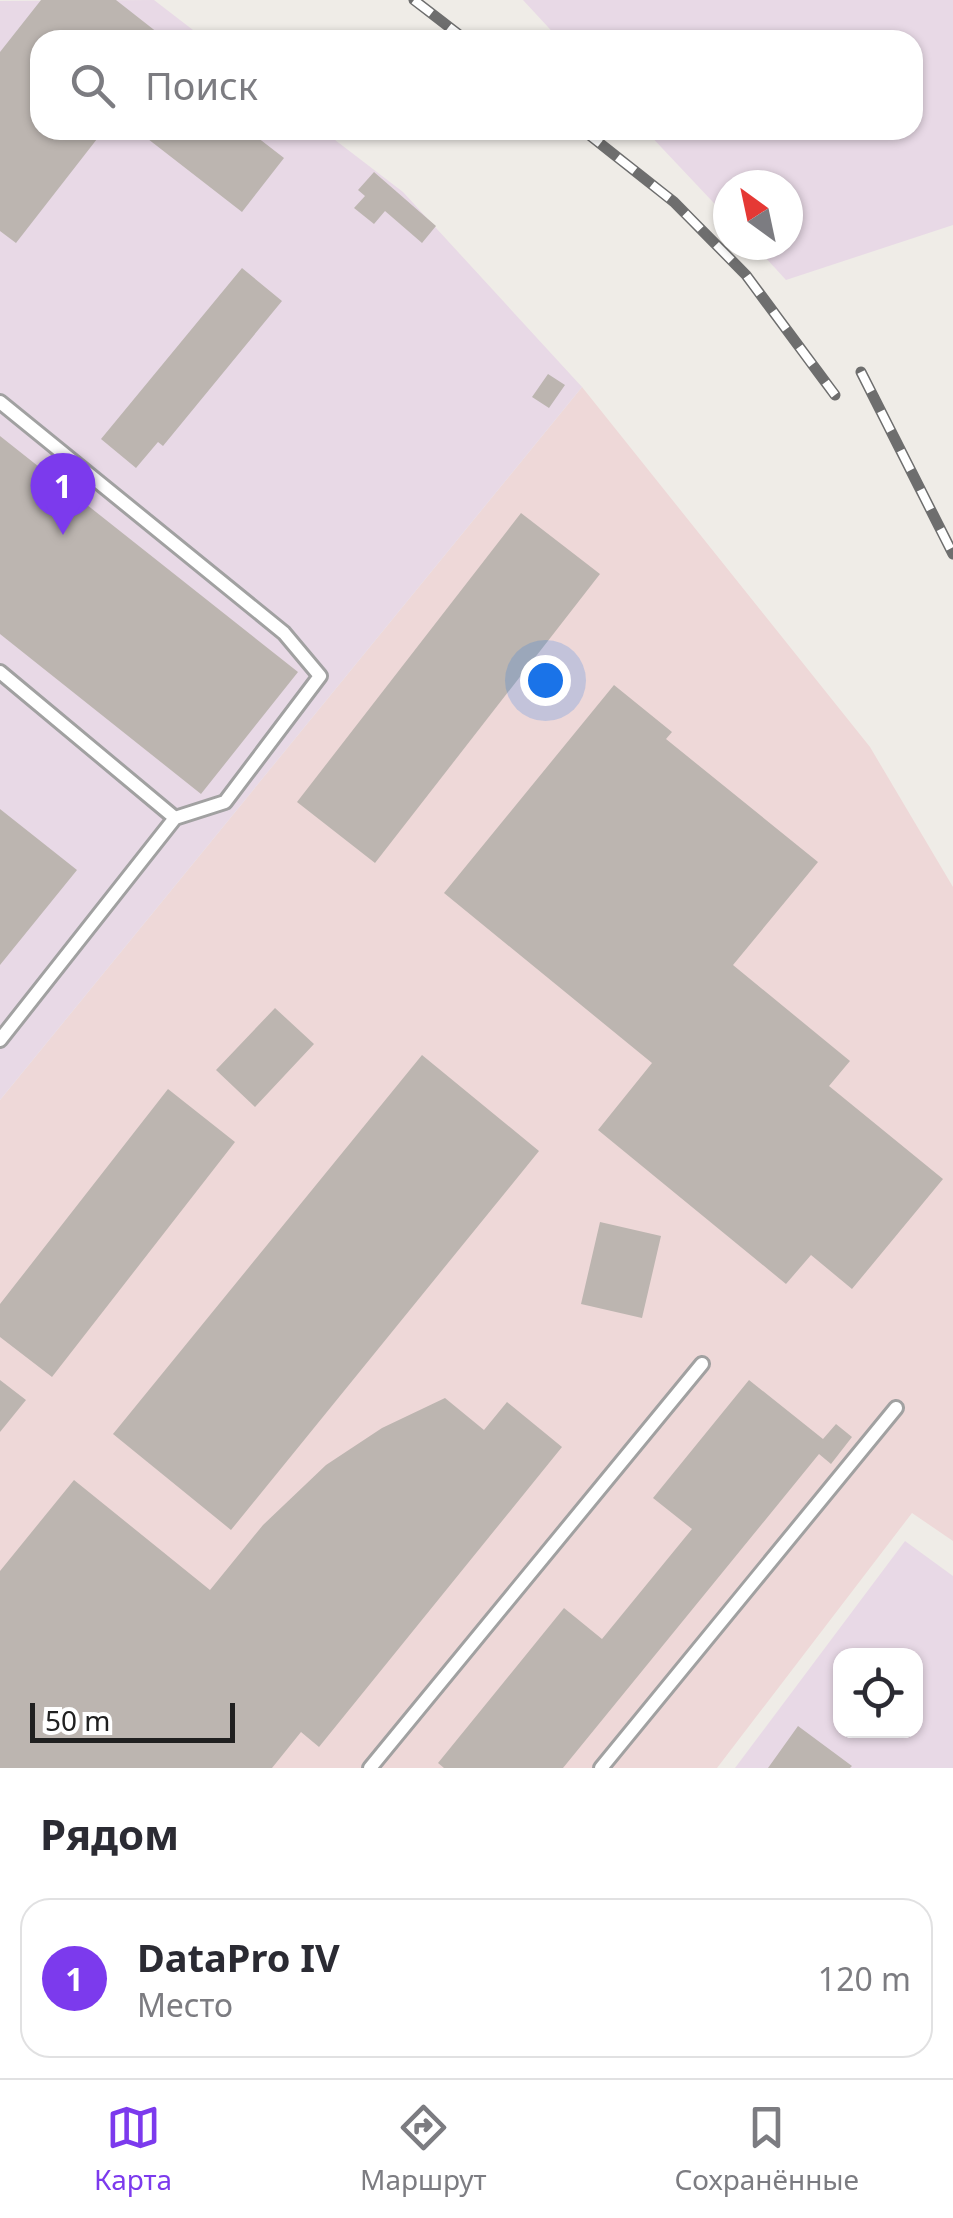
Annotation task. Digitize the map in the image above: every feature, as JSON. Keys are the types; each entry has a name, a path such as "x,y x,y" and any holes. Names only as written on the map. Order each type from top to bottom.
{"lane":[{"path":"0,402 284,633 320,676 224,802 175,818 0,1040"},
{"path":"0,672 175,818"},
{"path":"370,1768 702,1364"},
{"path":"601,1768 896,1408"}],"shaded area":[{"path":"154,0 193,30 30,30 30,140 335,140 403,192 582,387 0,1100 0,1"},
{"path":"523,0 953,0 953,225 786,280 768,260 803,260 803,170 713,170 713,202 654,140 923,140 923,30 551,30"},
{"path":"582,387 870,747 953,887 953,1541 912,1513 717,1768 0,1768 0,1100"},
{"path":"905,1541 953,1576 953,1768 735,1768"}],"building":[{"path":"41,0 116,0 154,30 30,30 30,140 96,140 16,243 0,231 0,52"},
{"path":"149,140 261,140 284,158 242,212"},
{"path":"374,172 436,226 422,243 385,211 374,224 354,208 365,196 358,190"},
{"path":"242,268 282,301 163,446 158,442 136,468 101,439"},
{"path":"548,374 565,385 549,408 532,397"},
{"path":"0,436 298,672 201,794 0,634"},
{"path":"521,513 600,574 375,863 297,802"},
{"path":"614,685 672,732 666,739 818,862 733,965 850,1061 829,1086 943,1179 852,1289 811,1255 786,1284 598,1130 652,1063 444,893"},
{"path":"0,809 77,870 0,965"},
{"path":"275,1008 314,1044 255,1107 216,1070"},
{"path":"422,1055 539,1151 231,1530 113,1434"},
{"path":"168,1089 235,1142 52,1377 0,1337 0,1304"},
{"path":"600,1222 661,1236 642,1318 581,1304"},
{"path":"0,1380 26,1400 0,1432"},
{"path":"749,1380 823,1439 836,1424 852,1437 831,1464 819,1454 563,1768 444,1768 438,1763 564,1608 602,1639 692,1529 653,1498"},
{"path":"445,1398 484,1430 507,1402 562,1447 319,1747 301,1732 272,1768 0,1768 0,1571 74,1480 210,1590 263,1525 326,1465 382,1428"},
{"path":"798,1726 852,1766 768,1768"}],"railway":[{"path":"414,0 453,30"},
{"path":"596,140 674,202 746,275 835,395"},
{"path":"861,372 953,554"}],"place":[{"name":"DataPro IV","path":"63,535"}]}
